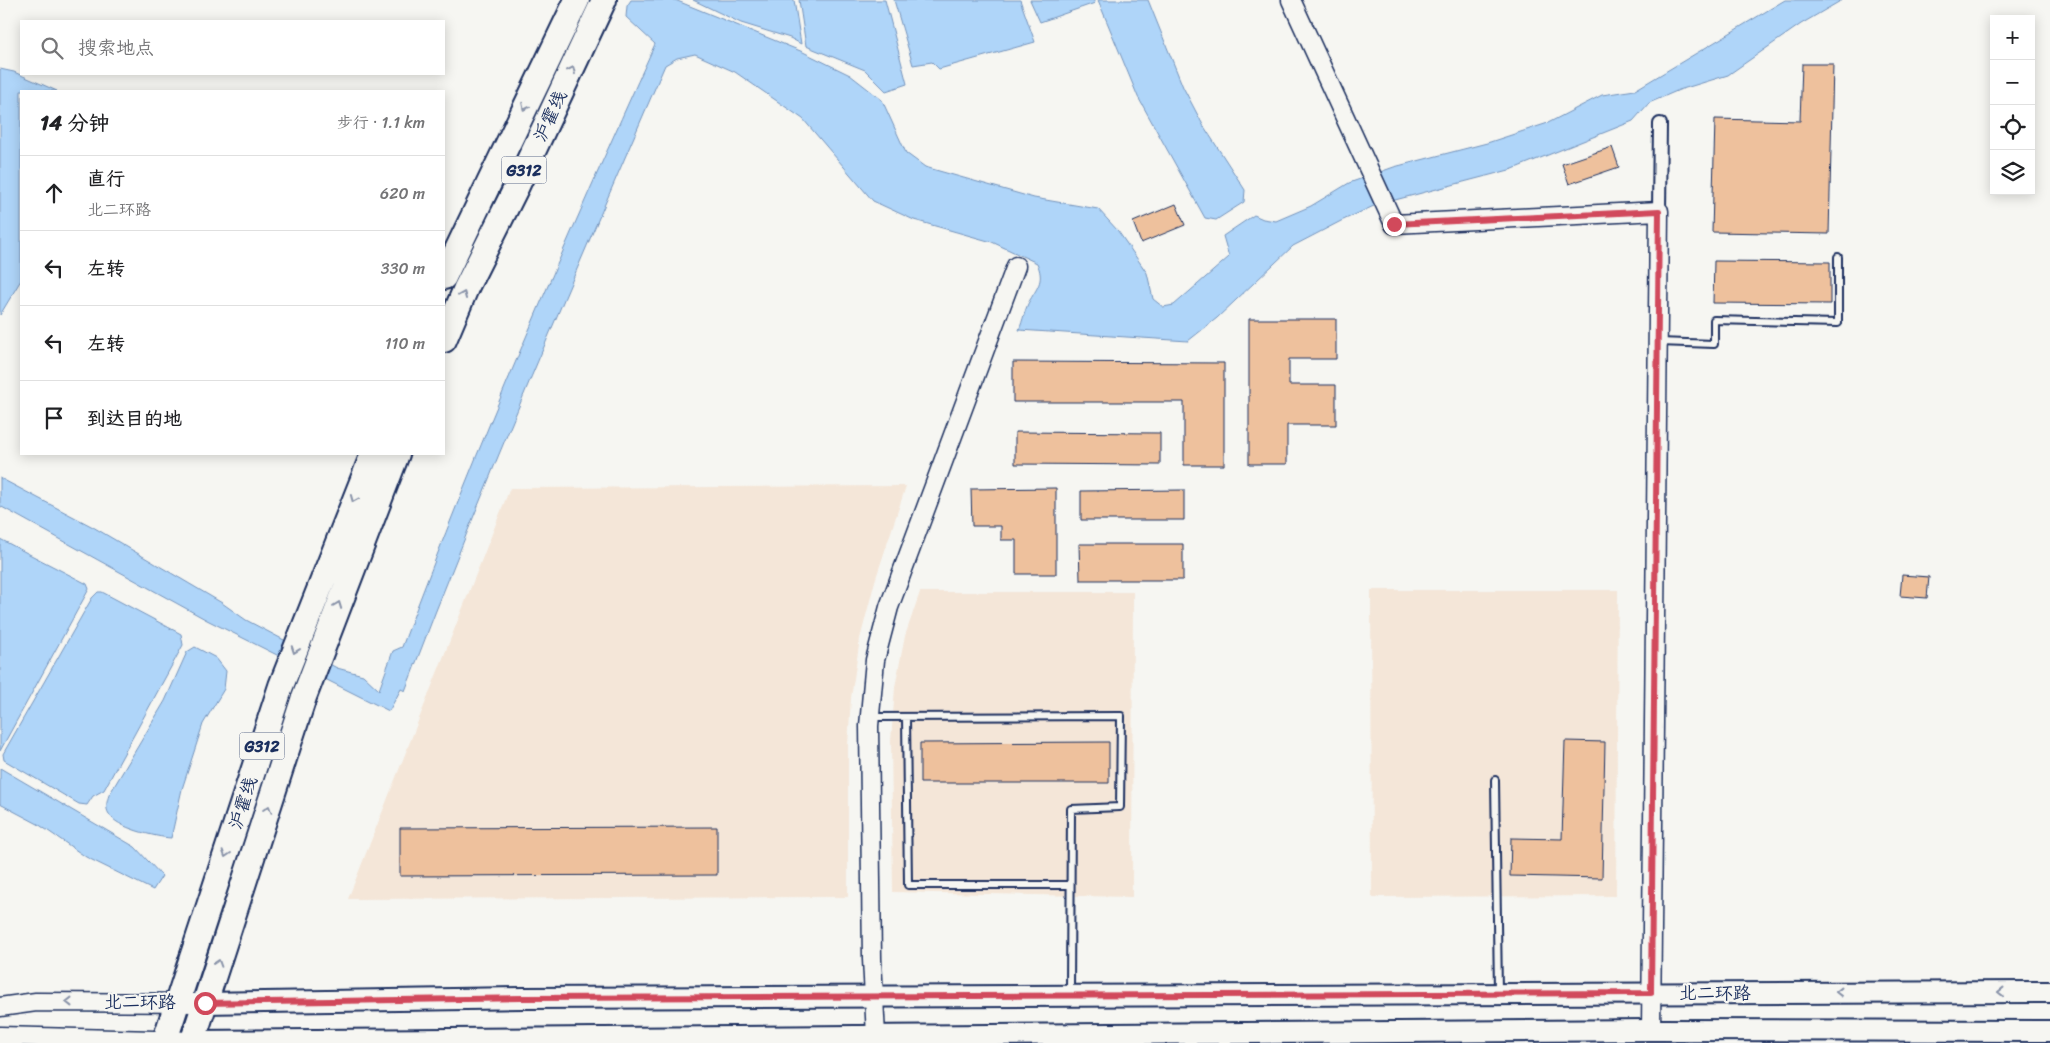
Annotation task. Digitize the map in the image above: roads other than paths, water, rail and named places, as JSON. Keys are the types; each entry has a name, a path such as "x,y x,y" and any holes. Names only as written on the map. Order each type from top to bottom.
{"highway":[{"name":"沪霍线","path":"445,276 577,0"},
{"name":"沪霍线","path":"445,338 466,288 516,188 604,0"},
{"name":"沪霍线","path":"164,1042 281,686 373,455"},
{"name":"沪霍线","path":"193,1042 304,697 397,455"}],"main road":[{"name":"北二环路","path":"205,1003 875,997 2050,992"},
{"path":"193,1042 876,1036 1651,1037 2050,1031"}],"street":[{"path":"1291,0 1394,224 1659,211"},
{"path":"1651,1037 1660,124"},
{"path":"876,1036 872,959 870,717 875,660 889,606 1016,266"},
{"name":"北二环路","path":"0,1007 36,1002 205,1003"},
{"path":"0,1036 193,1042"}],"lane":[{"path":"1658,342 1714,344 1714,320 1838,323 1838,257"},
{"path":"870,717 1121,716 1120,807 1071,809 1070,996"},
{"path":"906,717 908,885 1070,885"},
{"path":"1495,780 1498,994"}],"water":[{"path":"631,0 675,0 803,52 850,75 882,100 906,153 925,167 1034,198 1098,209 1118,231 1147,273 1153,299 1163,307 1174,305 1229,257 1223,236 1254,215 1276,221 1311,206 1349,183 1394,167 1487,143 1548,123 1602,95 1635,90 1785,0 1842,0 1801,24 1728,75 1679,90 1649,103 1633,121 1513,169 1376,205 1293,246 1217,318 1188,341 1019,330 1028,303 1040,282 1037,263 992,242 914,220 873,201 803,119 735,72 695,54 677,58 665,65 499,455 405,691 401,689 389,711 207,620 0,506 0,478 93,527 222,603 246,620 337,668 363,675 379,690 393,651 402,647 461,495 523,344 655,44 626,17 627,6"},
{"path":"693,0 794,0 801,44 790,38 741,23"},
{"path":"799,0 885,0 907,84 886,91 865,70 806,46"},
{"path":"894,0 1020,0 1035,42 939,69 932,62 913,65"},
{"path":"1030,0 1093,0 1095,3 1040,22"},
{"path":"1098,0 1148,0 1183,87 1203,125 1245,190 1244,202 1216,220 1205,218 1138,97"},
{"path":"0,69 14,72 55,90 20,90 20,282 0,315"},
{"path":"0,539 87,584 89,589 0,751"},
{"path":"98,592 102,592 181,634 183,645 104,790 93,796 87,805 79,804 4,760 3,754 92,598"},
{"path":"195,647 216,658 226,671 224,689 203,724 182,789 171,838 147,834 120,824 113,819 107,809 109,795 165,701 187,652"},
{"path":"0,768 135,847 162,876 153,890 86,857 38,824 0,804"}]}
